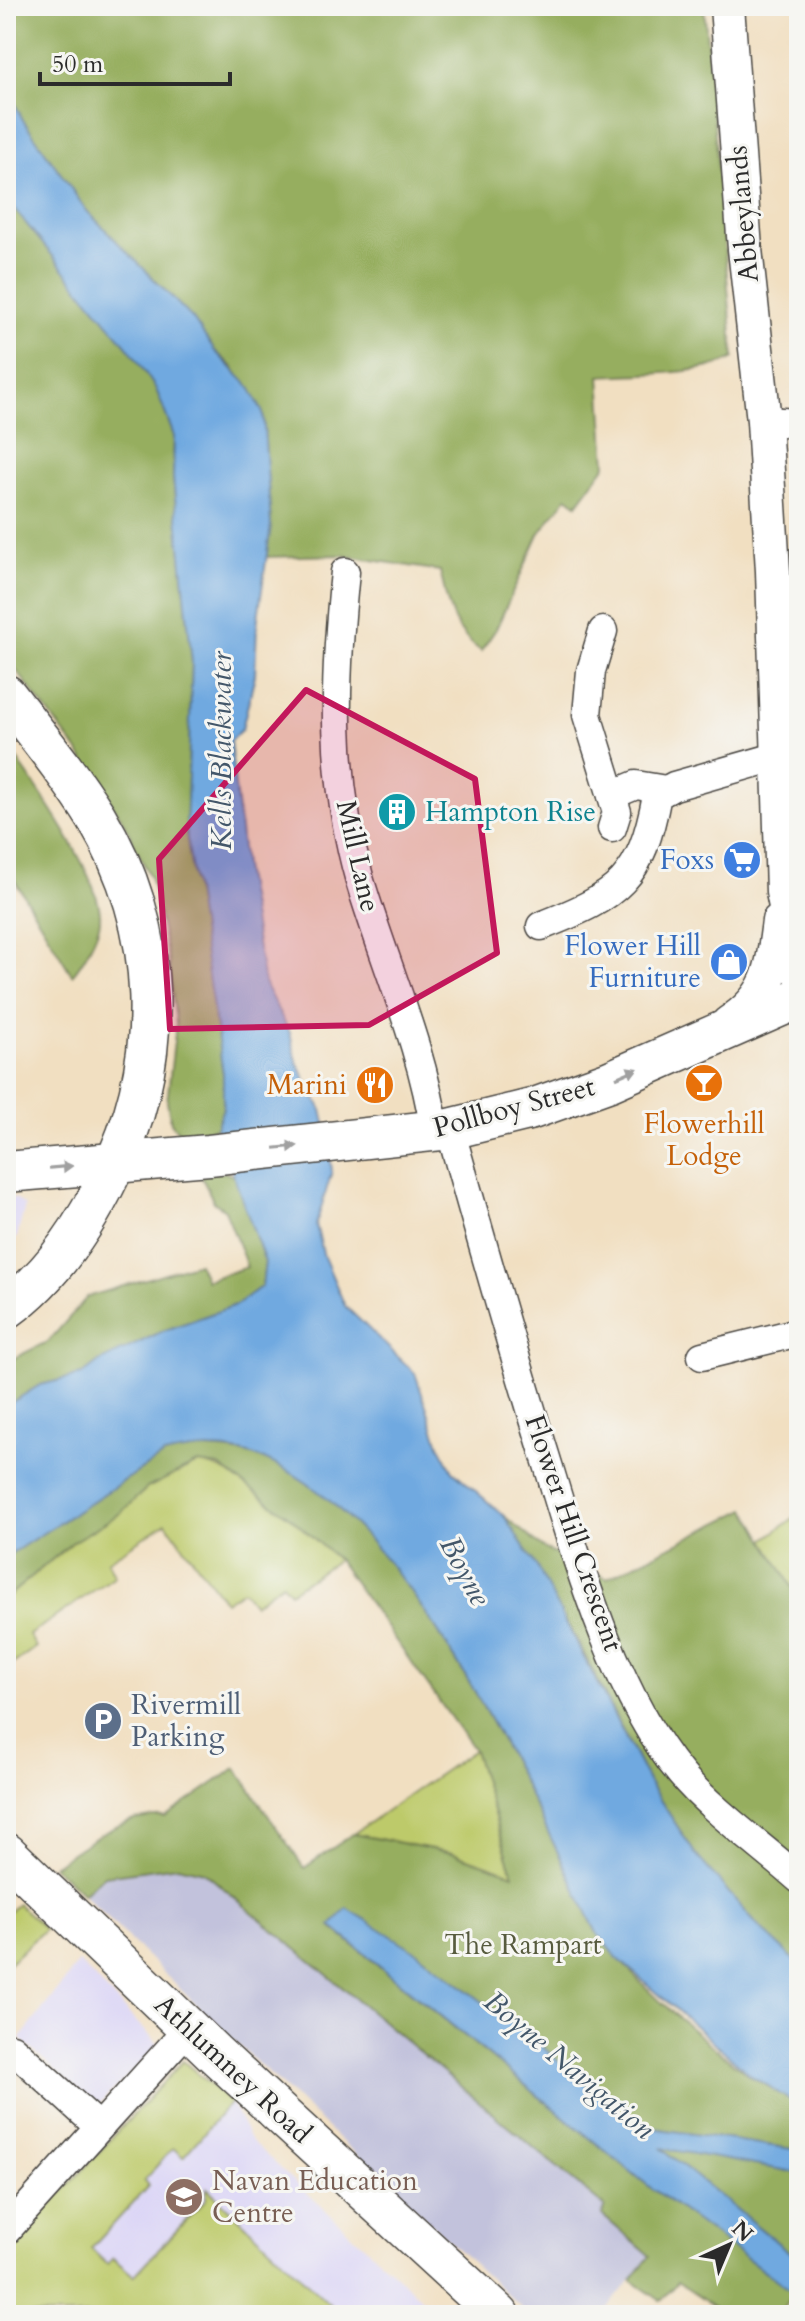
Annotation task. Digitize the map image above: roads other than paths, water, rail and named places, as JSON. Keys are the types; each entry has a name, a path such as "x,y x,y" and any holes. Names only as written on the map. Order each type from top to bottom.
{"main road":[{"path":"6,695 96,818 123,870 139,913 150,990 150,1045 138,1106 116,1162 81,1228 54,1263 6,1309"},
{"name":"Pollboy Street","path":"6,1172 209,1155 442,1130 532,1109 610,1081 799,998"},
{"name":"Athlumney Road","path":"20,1865 189,2028 499,2315"}],"street":[{"name":"Abbeylands","path":"727,6 745,249 764,421 783,892"},
{"path":"764,421 799,423"},
{"name":"Mill Lane","path":"345,572 335,668 335,727 344,807 359,877 442,1130"},
{"path":"603,631 591,671 587,715 617,812 612,828"},
{"path":"541,926 589,908 624,883 643,855 657,795 779,756"},
{"path":"612,795 636,785 666,790"},
{"path":"783,892 799,971"},
{"path":"706,1039 742,1015 762,992 772,973 783,892"},
{"name":"Flower Hill Crescent","path":"442,1130 578,1564 623,1674 656,1739 681,1775 799,1879"},
{"path":"702,1356 799,1332"},
{"path":"6,2231 189,2028"},
{"path":"6,2054 12,2048 99,2127"}],"water":[{"path":"6,86 23,120 87,211 193,319 214,350 250,387 263,413 271,525 257,625 255,675 242,729 230,741 245,874 264,983 290,1033 297,1063 322,1110 327,1131 332,1171 316,1225 324,1257 345,1306 415,1373 440,1447 453,1471 504,1516 537,1567 649,1783 696,1855 758,1926 799,1964 799,2106 752,2076 615,1956 598,1935 538,1811 461,1669 417,1601 370,1541 320,1493 254,1455 215,1449 177,1452 164,1455 6,1557 6,1406 40,1385 82,1375 99,1362 163,1331 236,1305 262,1286 265,1262 216,1128 223,1108 223,1073 186,832 192,662 173,478 174,436 156,389 131,351 6,199"},
{"path":"347,1908 417,1952 546,2050 633,2125 799,2150 799,2173 661,2148 799,2260 799,2296 651,2188 331,1926"}],"place":[{"name":"Hampton Rise","path":"397,812"},
{"name":"Foxs","path":"742,860"},
{"name":"Flower Hill Furniture","path":"729,962"},
{"name":"Flowerhill Lodge","path":"704,1083"},
{"name":"Marini","path":"375,1085"},
{"name":"Rivermill Parking","path":"103,1721"},
{"name":"Navan Education Centre","path":"184,2197"}],"water label":[{"name":"Kells Blackwater","path":"221,751"},
{"name":"Boyne","path":"465,1571"},
{"name":"Boyne Navigation","path":"569,2065"}],"park label":[{"name":"The Rampart","path":"523,1945"}]}
